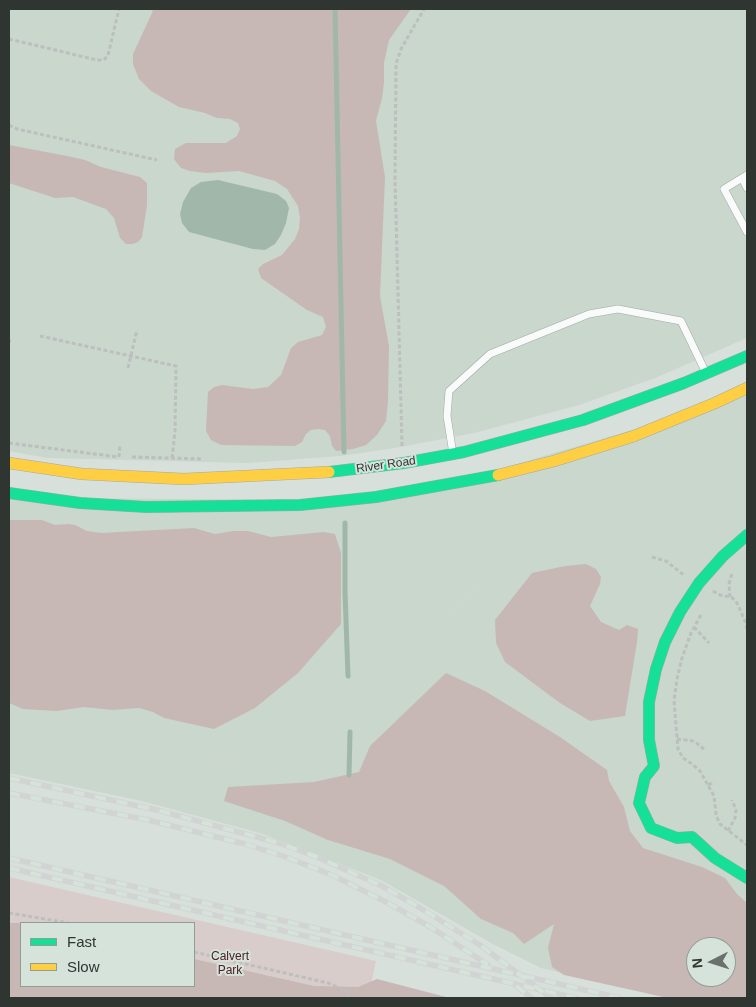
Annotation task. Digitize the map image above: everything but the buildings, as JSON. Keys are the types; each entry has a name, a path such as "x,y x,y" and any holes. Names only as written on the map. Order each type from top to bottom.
{"street":[{"name":"River Road","path":"9,463 82,474 184,479 340,471 453,454 507,442 619,408 747,356"},
{"path":"9,493 80,504 137,506 236,507 364,499 489,477 554,461 634,436 747,388"},
{"path":"747,534 723,556 700,583 680,612 665,642 654,676 649,702 649,734 654,766 645,777 639,803 651,828 676,838 692,837 715,858 747,878"}],"lane":[{"path":"747,188 745,177 724,189 747,232"},
{"path":"453,454 447,416 449,391 490,354 589,314 618,309 681,321 706,373"}],"path":[{"path":"9,39 97,60 104,60 108,54 119,9"},
{"path":"402,450 395,178 396,64 401,49 424,9"},
{"path":"9,125 17,129 157,160"},
{"path":"128,368 138,330"},
{"path":"40,336 176,366 175,432 172,459"},
{"path":"9,443 119,457 120,444"},
{"path":"129,457 211,459"},
{"path":"731,597 729,584 734,568"},
{"path":"710,599 714,592 731,597 736,601 746,623 747,631"},
{"path":"702,612 682,658 677,679 674,701 678,749 683,758 700,771 708,785 714,796 716,815 720,824 747,845"},
{"path":"694,627 709,643"},
{"path":"677,739 693,741 701,746 705,752"},
{"path":"708,785 714,782"},
{"path":"728,831 735,818 736,810 732,800"},
{"path":"9,913 63,922"},
{"path":"195,952 328,983 349,992 349,998"}],"shaded area":[{"path":"9,9 747,9 747,338 655,378 579,405 474,433 395,448 340,456 248,463 47,458 9,451"},
{"path":"153,9 411,9 389,40 384,63 382,98 376,121 385,177 380,296 389,346 388,401 386,421 377,435 366,445 336,451 332,446 330,436 325,430 318,429 311,430 306,434 302,442 295,446 221,445 211,440 206,431 208,392 214,387 222,385 253,389 268,387 281,375 291,348 298,342 322,335 326,327 323,317 307,310 261,278 258,269 263,264 282,255 295,239 299,229 298,206 287,189 275,181 239,171 206,173 190,171 181,168 174,159 175,149 186,143 226,143 237,136 240,129 238,123 230,119 217,118 179,107 151,91 139,79 133,64 133,54"},
{"path":"9,145 85,160 101,167 140,177 147,183 147,205 142,237 138,242 126,244 120,238 114,218 106,209 73,197 55,198 9,183"},
{"path":"218,180 277,194 286,201 289,208 286,223 275,244 265,250 253,249 189,232 182,223 180,214 183,202 191,188 201,182"},
{"path":"747,396 747,998 669,998 541,968 493,944 381,880 263,834 142,801 9,773 9,498 395,500"},
{"path":"9,520 42,520 55,525 75,525 87,531 101,533 194,528 215,534 248,531 271,537 324,532 335,534 341,553 341,624 298,673 255,708 214,729 164,718 139,708 112,710 84,707 57,711 23,709 9,703"},
{"path":"586,564 596,569 601,577 600,584 590,606 601,622 619,630 627,625 638,629 625,716 590,721 560,703 505,662 496,643 495,620 532,573"},
{"path":"446,673 485,691 560,737 607,770 609,781 624,807 630,831 643,848 702,867 725,878 737,894 747,903 747,998 668,998 564,975 552,967 548,948 554,924 524,944 513,933 481,919 444,886 390,859 328,840 285,821 224,801 228,787 314,782 359,772 370,746"},
{"path":"9,923 20,923 20,987 195,987 195,959 314,986 358,987 377,979 450,998 12,998 9,996"}],"green space":[{"name":"Calvert Park","path":"9,877 376,961 368,998 9,998"}],"waterway":[{"path":"335,9 344,452"},
{"path":"345,523 348,676"},
{"path":"349,775 350,732"}],"tram line":[{"path":"9,725 167,758 189,759 226,756 260,746 309,717 356,685 382,662 452,592 503,547 541,519 595,486 747,414"},
{"path":"9,751 88,767 182,774 230,765 291,745 328,723 369,690 389,668 441,621 480,582 533,536 574,510 747,426"}],"railway":[{"path":"9,778 157,810 279,843 317,857 382,886 422,909 480,945 551,998"},
{"path":"9,793 148,820 245,844 283,856 332,875 388,903 432,928 488,965"},
{"path":"9,858 620,998"},
{"path":"9,868 576,998"},
{"path":"516,986 532,998"}],"traffic: fast":[{"path":"329,472 404,463 464,452 583,420 684,383 747,356"},
{"path":"9,493 80,503 146,507 300,505 376,497 498,475"},
{"path":"747,535 723,556 699,583 680,612 665,642 656,669 649,702 649,740 654,766 645,777 639,803 651,828 677,838 692,837 715,858 747,878"}],"traffic: slow":[{"path":"498,475 554,461 634,436 747,388"},
{"path":"9,463 82,474 184,479 329,472"}]}
